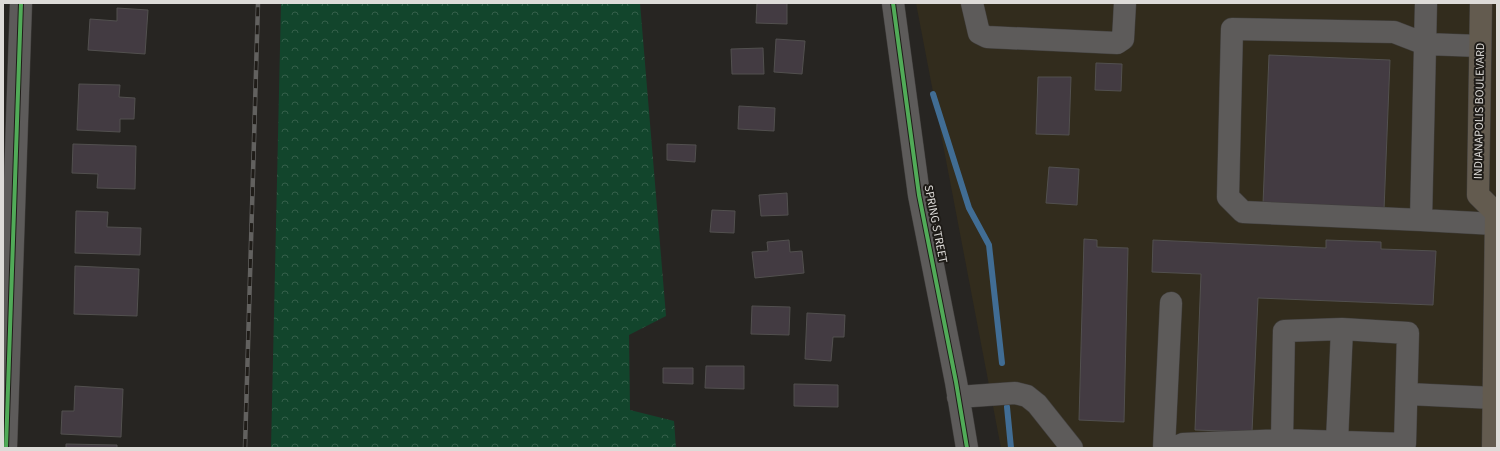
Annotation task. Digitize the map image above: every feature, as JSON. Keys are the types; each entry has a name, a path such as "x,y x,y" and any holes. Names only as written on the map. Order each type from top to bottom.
{"highway":[{"name":"INDIANAPOLIS BOULEVARD","path":"1481,3 1478,195 1496,216"},
{"path":"1493,448 1496,326 1496,216"}],"street":[{"path":"6,448 21,3"},
{"name":"SPRING STREET","path":"893,3 919,195 967,448"},
{"path":"972,3 979,33 987,37 1117,43 1123,39 1125,3"},
{"path":"1421,220 1426,3"},
{"path":"1480,46 1425,44 1394,32 1232,29 1228,197 1243,212 1421,220 1496,216"},
{"path":"1164,448 1171,302"},
{"path":"1336,441 1342,330"},
{"path":"1174,448 1183,444 1282,440 1405,444 1408,394 1408,333 1342,330 1284,331 1282,440"},
{"path":"958,397 1015,393 1027,396 1037,404 1072,448"},
{"path":"1408,394 1494,398"}],"shaded area":[{"path":"916,3 1497,3 1497,448 1001,448"}],"green space":[{"path":"281,3 640,3 666,316 629,335 630,410 674,421 676,448 271,448"}],"building":[{"path":"757,3 787,3 787,24 756,23"},
{"path":"117,8 148,10 145,54 88,50 90,19 117,21"},
{"path":"776,39 805,41 802,74 774,72"},
{"path":"763,48 764,74 732,74 731,49"},
{"path":"1269,55 1390,60 1384,210 1263,204"},
{"path":"1096,63 1122,64 1121,91 1095,90"},
{"path":"1038,77 1071,77 1069,135 1036,134"},
{"path":"79,84 120,85 119,97 135,98 134,119 120,119 120,132 77,130"},
{"path":"739,106 775,108 774,131 738,129"},
{"path":"73,144 136,146 135,189 97,188 98,174 72,173"},
{"path":"667,144 696,145 695,162 667,160"},
{"path":"1049,167 1079,169 1077,205 1046,203"},
{"path":"787,193 788,215 761,216 759,195"},
{"path":"712,210 735,211 734,233 710,232"},
{"path":"76,211 108,212 107,227 141,228 140,255 75,253"},
{"path":"1084,239 1097,240 1097,247 1128,248 1124,422 1079,420"},
{"path":"789,240 790,252 802,251 804,273 755,278 752,252 768,251 767,242"},
{"path":"1153,240 1326,248 1326,240 1381,242 1381,249 1436,251 1433,305 1258,298 1252,432 1195,430 1201,274 1152,272"},
{"path":"75,266 139,269 137,316 74,314"},
{"path":"752,306 790,307 789,335 751,334"},
{"path":"807,313 845,315 844,337 833,337 831,361 805,359"},
{"path":"706,366 744,366 744,389 705,388"},
{"path":"663,368 693,368 693,384 663,383"},
{"path":"794,384 838,385 838,407 794,406"},
{"path":"75,386 123,389 121,437 61,434 62,411 74,411"},
{"path":"66,444 117,445 117,448 66,448"}],"waterway":[{"path":"933,94 969,208 989,245 1002,363"},
{"path":"1007,407 1011,448"}],"railway":[{"path":"245,448 258,3"}],"cycle path":[{"path":"6,448 21,3"},
{"path":"893,3 919,195 956,382 967,448"}]}
